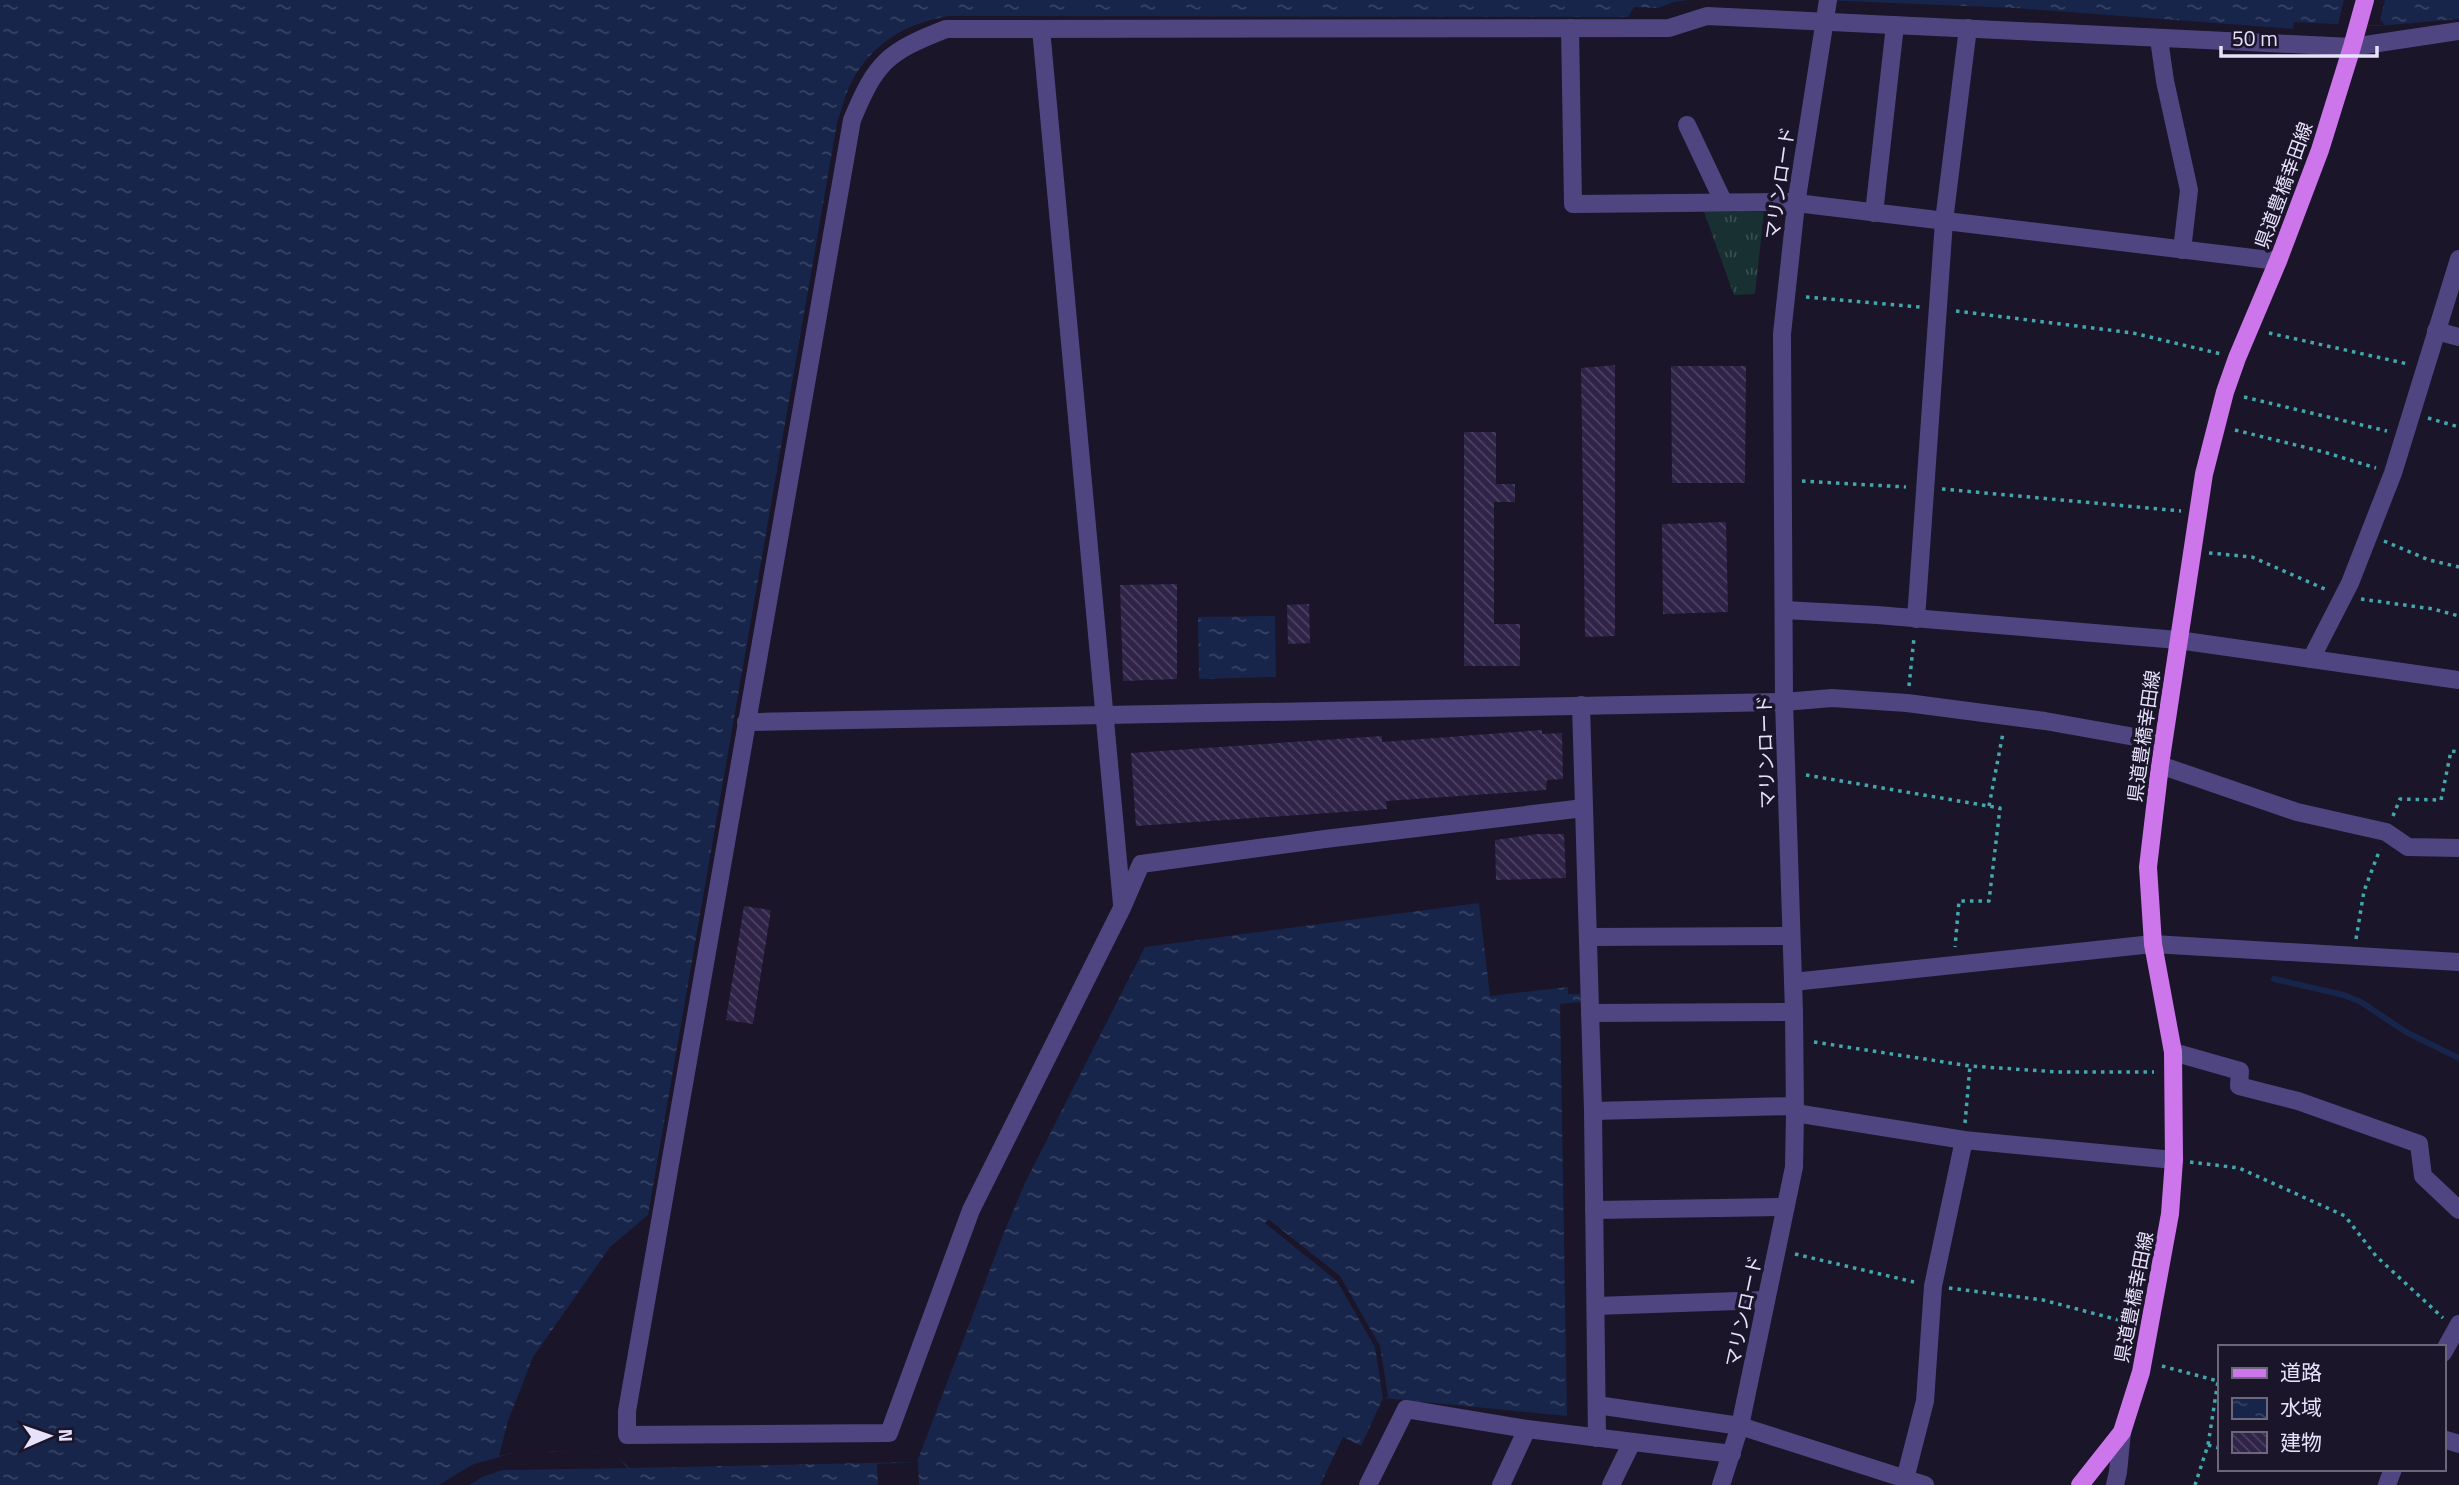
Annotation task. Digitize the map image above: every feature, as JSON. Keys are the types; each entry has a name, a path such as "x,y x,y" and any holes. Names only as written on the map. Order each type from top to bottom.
{"main road":[{"name":"県道豊橋幸田線","path":"2080,1485 2122,1432 2143,1361 2170,1213 2174,1160 2173,1052 2153,944 2148,867 2163,742 2204,474 2225,392 2320,150 2365,0"}],"street":[{"path":"1584,808 1141,864 1122,908 971,1210 889,1433 627,1435 629,1397 852,120 867,83 886,60 909,43 946,29 1669,28 1707,16 1826,11 1895,25 2353,47 2459,32"},
{"name":"マリンロード","path":"1721,1485 1740,1426 1794,1167 1794,1012 1784,702 1782,334 1796,204 1826,11"},
{"path":"1874,213 1895,25"},
{"path":"1570,28 1573,204 1723,201 1796,204 2278,261"},
{"path":"1916,619 1944,221 1968,28"},
{"path":"1041,29 1122,908"},
{"path":"2159,39 2165,81 2189,190 2182,250"},
{"path":"1687,125 1723,201"},
{"path":"2311,659 2343,597 2393,473 2459,259"},
{"path":"2436,331 2459,337"},
{"path":"1784,610 2178,640 2459,680"},
{"path":"746,722 1784,702 1832,698 1907,703 2006,716 2163,742"},
{"path":"1581,705 1590,1013 1597,1438"},
{"path":"2160,765 2297,812 2386,832 2408,847 2459,848"},
{"path":"1588,937 1791,936"},
{"path":"1793,982 2153,944 2459,962"},
{"path":"1590,1013 1794,1012"},
{"path":"2173,1052 2240,1070 2239,1086 2298,1101 2419,1144 2423,1177 2459,1210"},
{"path":"1592,1111 1795,1110 1964,1140 2174,1160"},
{"path":"1905,1479 1926,1401 1933,1286 1964,1140"},
{"path":"1594,1210 1785,1207"},
{"path":"1595,1306 1766,1300"},
{"path":"2445,1349 2457,1326"},
{"path":"1597,1405 1740,1426 1925,1485"},
{"path":"1368,1485 1406,1409 1527,1429 1732,1454"},
{"path":"1501,1485 1527,1429"},
{"path":"2115,1485 2122,1432"},
{"path":"1611,1485 1632,1442"}],"path":[{"path":"1786,295 1939,309 2133,333 2237,358"},
{"path":"2250,329 2424,368"},
{"path":"2225,392 2405,436"},
{"path":"2413,413 2459,427"},
{"path":"2216,425 2324,452 2393,473"},
{"path":"1782,480 1926,488 2198,512"},
{"path":"2370,534 2429,560 2459,567"},
{"path":"2193,552 2252,557 2343,597 2432,608 2459,616"},
{"path":"1907,703 1916,619"},
{"path":"1989,806 2006,716"},
{"path":"1786,771 2000,808 1989,901 1959,901 1954,965"},
{"path":"1794,1038 1970,1066 2058,1072 2173,1072"},
{"path":"1964,1140 1970,1066"},
{"path":"2174,1160 2239,1168 2344,1216 2376,1256 2457,1326"},
{"path":"1777,1250 1933,1286 2043,1300 2149,1328"},
{"path":"2143,1361 2218,1381 2208,1444 2195,1485"},
{"path":"2208,1444 2218,1448"}],"green space":[{"path":"1704,212 1764,212 1755,294 1734,295"}],"water":[{"path":"0,0 1688,0 1658,8 1634,7 1628,17 949,16 905,29 881,45 860,67 837,123 648,1215 610,1247 533,1357 508,1421 499,1456 516,1452 612,1451 629,1468 917,1462 1025,1183 1145,947 1479,903 1490,996 1568,987 1568,994 1580,994 1581,1002 1560,1004 1567,1416 1383,1398 1361,1446 1343,1437 1320,1485 0,1485"},
{"path":"1821,0 2459,0 2459,19 2377,26 2294,22 2293,29 2015,8"},
{"path":"1275,616 1276,677 1199,679 1198,617"}],"pier":[{"path":"2344,0 2385,0 2380,20 2385,25 2338,25"},
{"path":"1268,1219 1340,1276 1380,1346 1388,1397 1383,1398 1375,1347 1337,1281 1265,1223"},
{"path":"612,1451 628,1468 502,1470 469,1485 439,1485 472,1465 516,1452"},
{"path":"918,1462 919,1485 878,1485 877,1464"}],"building":[{"path":"1615,365 1615,636 1585,637 1581,368"},
{"path":"1671,366 1746,366 1745,483 1672,483"},
{"path":"1464,432 1496,432 1496,484 1515,484 1515,502 1494,502 1494,624 1520,624 1520,666 1464,666"},
{"path":"1726,522 1728,612 1663,614 1662,524"},
{"path":"1177,584 1177,679 1123,681 1120,585"},
{"path":"1309,604 1310,643 1288,644 1287,605"},
{"path":"1542,730 1542,734 1562,733 1563,779 1547,780 1546,790 1386,801 1387,809 1136,826 1131,753 1382,736 1382,742"},
{"path":"1538,834 1564,834 1566,878 1496,880 1495,840"},
{"path":"744,906 771,910 753,1024 726,1020"}],"waterway":[{"path":"2274,979 2344,995 2361,1002 2406,1032 2459,1058"}]}
